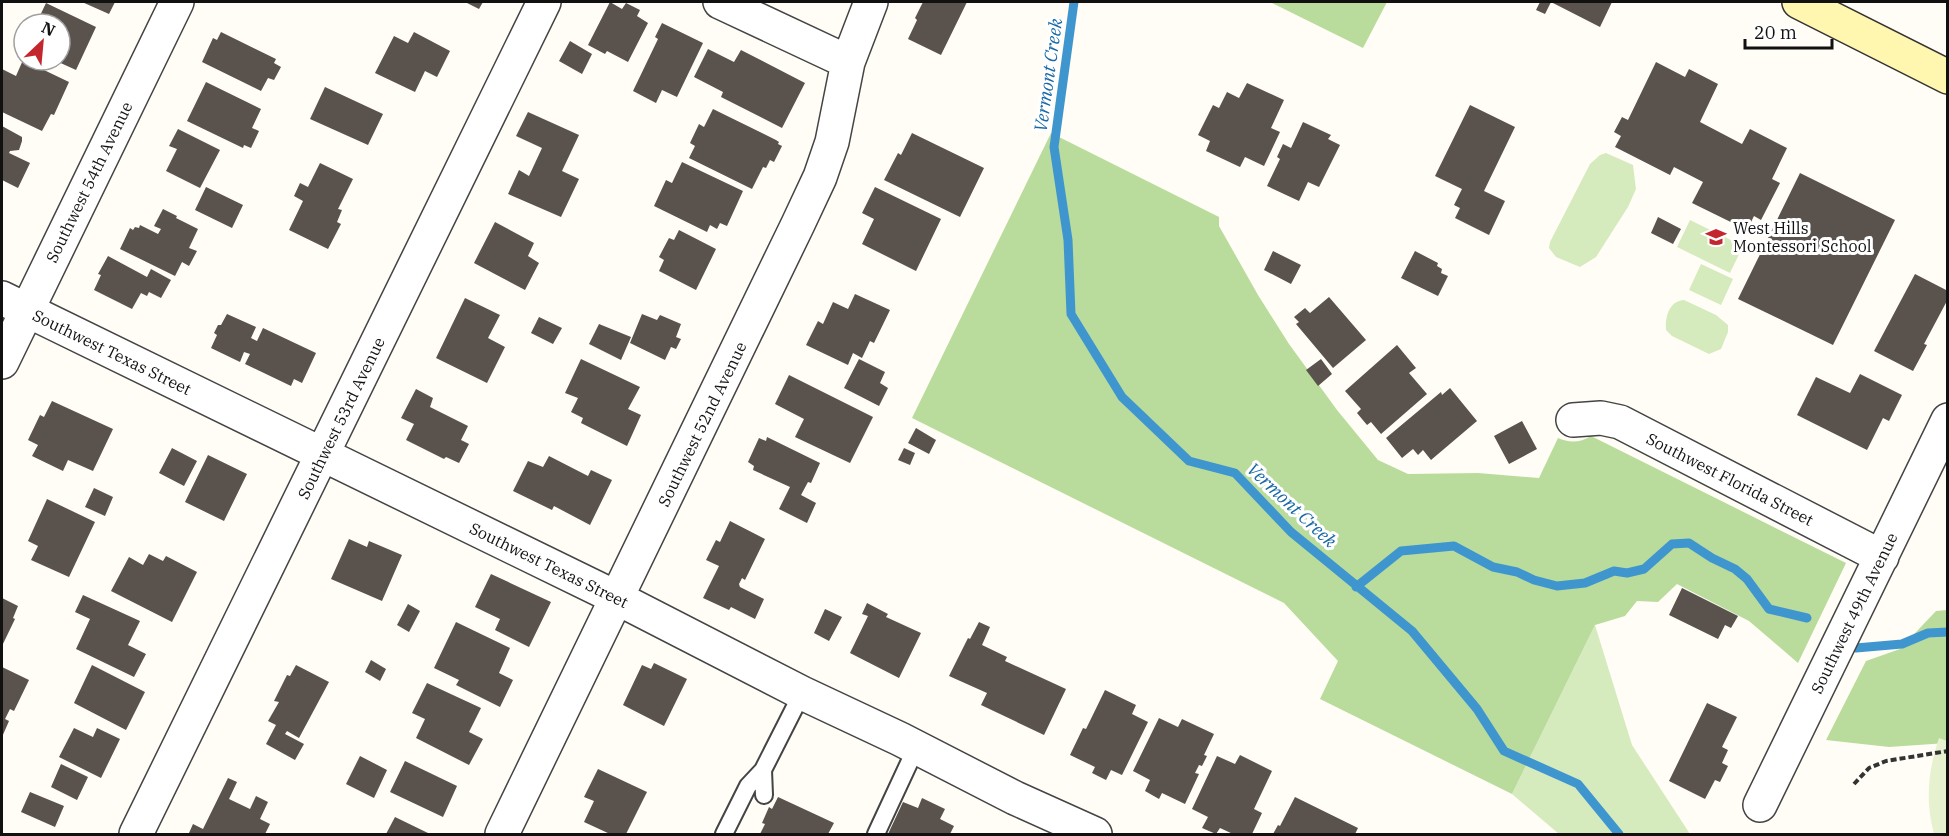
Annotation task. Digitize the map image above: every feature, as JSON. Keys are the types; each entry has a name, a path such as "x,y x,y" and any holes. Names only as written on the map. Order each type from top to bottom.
{"main road":[{"path":"1798,2 1947,77"}],"street":[{"name":"Southwest 54th Avenue","path":"2,362 14,304 177,2"},
{"name":"Southwest 53rd Avenue","path":"136,834 544,2"},
{"path":"720,2 848,62"},
{"name":"Southwest 52nd Avenue","path":"502,834 820,177 832,142 848,62 871,2"},
{"name":"Southwest Texas Street","path":"14,304 617,598 802,693 1015,798 1095,834"},
{"name":"Southwest Florida Street","path":"1573,420 1601,418 1620,422 1882,557"},
{"name":"Southwest 49th Avenue","path":"1760,805 1947,420"}],"lane":[{"path":"724,834 748,786 763,770 802,693"},
{"path":"876,834 916,748"},
{"path":"763,770 764,795"}],"path":[{"path":"1854,784 1869,768 1886,761 1947,751"}],"green space":[{"path":"1270,2 1387,2 1363,48"},
{"path":"1051,133 1219,217 1219,226 1289,344 1337,410 1378,460 1408,474 1478,473 1539,478 1558,438 1574,442 1591,436 1846,563 1798,663 1749,621 1677,584 1658,602 1637,601 1625,616 1595,625 1512,794 1320,699 1338,661 1284,603 912,418"},
{"path":"1606,153 1633,165 1636,189 1628,207 1596,257 1580,267 1556,257 1549,248 1550,242 1590,164"},
{"path":"1690,220 1743,246 1730,273 1677,247"},
{"path":"1701,264 1733,279 1721,305 1689,290"},
{"path":"1684,300 1716,315 1728,325 1728,332 1721,349 1709,354 1672,336 1666,330 1669,310 1675,303"},
{"path":"1947,610 1947,743 1889,747 1826,740 1866,661 1900,649 1936,611"},
{"path":"1595,625 1632,745 1690,834 1559,834 1512,794"},
{"path":"1939,738 1947,741 1947,834 1934,834 1929,810 1930,774"}],"building":[{"path":"82,2 115,2 109,14"},
{"path":"465,2 483,2 479,9"},
{"path":"610,2 622,9 626,3 640,10 637,16 648,23 628,62 607,51 605,54 588,45"},
{"path":"923,2 967,2 941,55 908,39"},
{"path":"1540,2 1551,2 1545,14 1536,10"},
{"path":"1551,2 1612,2 1600,27"},
{"path":"46,3 65,12 42,12"},
{"path":"72,15 96,27 76,70 72,68"},
{"path":"662,23 703,43 677,97 662,90 656,103 633,91 658,39 655,37"},
{"path":"221,32 276,59 274,63 281,67 274,80 268,78 261,91 202,62 213,38 217,40"},
{"path":"414,32 450,51 437,77 425,71 415,92 375,73 394,36 408,43"},
{"path":"570,41 592,54 582,74 559,61"},
{"path":"708,49 734,62 741,50 805,83 782,128 721,97 723,92 694,77"},
{"path":"1656,62 1685,77 1689,69 1718,84 1700,122 1742,144 1750,129 1787,148 1772,179 1780,183 1761,220 1754,216 1747,230 1692,203 1703,182 1674,167 1670,175 1615,147 1621,136 1614,132 1622,117 1628,120"},
{"path":"2,69 16,76 18,72 48,72 69,82 54,115 51,114 42,131 2,112"},
{"path":"206,82 261,109 252,128 259,131 251,148 244,145 243,148 187,121"},
{"path":"1247,83 1284,100 1271,128 1280,132 1264,166 1245,157 1240,167 1206,151 1210,141 1198,135 1213,105 1219,108 1227,92 1239,98"},
{"path":"325,87 383,114 368,145 310,119"},
{"path":"1470,105 1515,127 1484,191 1505,201 1489,235 1455,218 1460,208 1454,205 1462,189 1435,176"},
{"path":"713,109 776,140 782,146 774,162 770,160 766,168 763,167 752,189 689,158 695,146 690,143 699,124 704,127"},
{"path":"528,112 579,135 562,171 579,179 561,217 508,194 519,170 529,176 542,148 516,136"},
{"path":"1303,122 1331,135 1328,139 1340,145 1319,187 1308,182 1299,201 1267,186 1280,159 1277,157 1283,144 1291,148"},
{"path":"2,126 22,137 19,150 9,153 30,163 18,188 2,180"},
{"path":"178,129 220,150 200,188 166,171 177,149 169,146"},
{"path":"912,133 984,168 960,217 884,180 898,153 901,155"},
{"path":"682,162 743,191 727,226 720,223 717,229 710,225 707,232 654,206 666,180 672,183"},
{"path":"320,163 353,179 338,209 342,210 337,222 341,224 328,249 289,230 303,201 294,196 300,183 308,187"},
{"path":"1800,173 1895,220 1833,345 1738,299"},
{"path":"206,187 243,205 232,228 195,210"},
{"path":"875,187 941,219 916,271 862,244 874,219 862,213"},
{"path":"163,209 198,229 189,248 197,251 189,266 182,262 175,276 120,249 130,228 133,230 135,227 139,228 140,225 158,234 161,229 154,226"},
{"path":"1658,217 1681,229 1673,244 1651,233"},
{"path":"495,222 534,243 528,256 539,263 525,290 474,263"},
{"path":"679,230 716,249 696,290 659,271 664,260 659,257 669,238 674,240"},
{"path":"1273,251 1301,265 1291,284 1264,270"},
{"path":"1415,251 1438,263 1437,266 1442,269 1441,273 1448,276 1438,296 1401,278"},
{"path":"108,256 147,277 151,269 171,280 161,298 149,292 147,296 141,293 132,309 94,290 101,275 98,274"},
{"path":"1915,274 1948,291 1948,299 1924,344 1927,345 1913,371 1874,351"},
{"path":"855,294 890,310 874,343 870,341 862,358 853,353 848,365 806,345 818,321 823,324 833,302 848,309"},
{"path":"1329,297 1366,340 1333,368 1296,324 1299,322 1294,317 1305,308 1310,313"},
{"path":"465,298 500,315 488,338 505,347 487,383 436,358"},
{"path":"227,314 256,327 251,338 257,341 263,328 316,353 302,383 294,379 291,386 245,364 250,354 244,352 240,362 211,348 217,335 214,333"},
{"path":"642,314 657,320 660,315 681,324 676,337 681,339 676,349 671,347 665,360 630,343"},
{"path":"539,317 562,328 553,344 531,333"},
{"path":"599,324 631,337 621,360 589,344"},
{"path":"1397,345 1416,368 1409,373 1427,394 1381,434 1371,422 1367,425 1357,413 1361,409 1345,391"},
{"path":"581,359 640,387 628,409 641,415 627,446 581,423 583,418 571,412 578,398 565,393"},
{"path":"859,359 885,372 880,383 888,388 879,406 844,388"},
{"path":"1321,359 1332,374 1318,386 1306,370"},
{"path":"1860,374 1902,395 1889,421 1883,418 1867,450 1797,415 1816,377 1850,393"},
{"path":"789,375 873,417 850,463 795,437 804,419 775,404"},
{"path":"1450,388 1477,421 1431,460 1423,450 1418,455 1413,449 1402,458 1386,438 1441,392 1442,395"},
{"path":"416,389 433,398 430,407 468,426 461,440 469,444 459,463 446,457 444,459 406,440 414,424 401,418"},
{"path":"52,401 113,429 93,471 68,460 63,471 32,456 38,445 28,440 40,415 44,417"},
{"path":"1522,421 1537,449 1509,464 1494,436"},
{"path":"916,428 936,440 929,454 908,443"},
{"path":"767,437 820,463 811,483 808,482 801,495 816,503 807,523 779,509 790,487 753,470 754,466 748,462 759,438 766,441"},
{"path":"172,448 197,461 184,486 159,473"},
{"path":"904,448 915,453 910,465 898,460"},
{"path":"208,455 247,474 224,521 185,502"},
{"path":"549,456 588,476 591,470 612,480 590,525 554,506 552,510 513,491 528,461 543,467"},
{"path":"94,488 113,497 105,516 85,507"},
{"path":"47,499 95,522 69,577 31,560 38,546 28,541"},
{"path":"730,521 765,539 745,580 742,578 739,584 740,587 764,599 755,619 731,607 729,610 703,598 719,566 706,560 716,540 720,542"},
{"path":"349,539 367,547 369,541 402,555 382,601 331,579"},
{"path":"149,554 163,561 166,556 197,572 172,622 111,591 129,557 143,565"},
{"path":"491,574 551,602 529,647 495,630 500,619 475,607"},
{"path":"1682,588 1738,616 1731,628 1725,625 1718,639 1669,615"},
{"path":"83,595 140,621 128,645 146,654 134,677 76,649 90,619 75,612"},
{"path":"2,598 18,606 13,618 15,619 2,646"},
{"path":"867,603 888,614 886,617 921,633 899,678 850,653 868,616 862,614"},
{"path":"408,604 420,611 409,632 397,625"},
{"path":"825,609 842,617 829,641 814,633"},
{"path":"456,622 510,648 499,673 513,680 500,707 456,685 459,680 434,668"},
{"path":"979,622 990,627 982,645 1007,657 1005,661 1066,689 1044,735 981,705 987,693 949,676 968,638 970,639"},
{"path":"371,660 386,669 380,681 365,672"},
{"path":"654,663 687,679 664,726 623,705 642,665 651,669"},
{"path":"92,665 145,692 126,730 74,703"},
{"path":"296,665 329,682 299,738 287,731 285,734 304,744 295,760 266,744 276,725 268,721 279,702 274,701 287,675 290,676"},
{"path":"2,667 29,680 14,711 10,709 5,719 9,721 2,737"},
{"path":"427,683 481,708 469,732 483,739 469,765 416,738 425,719 412,713"},
{"path":"1105,690 1136,705 1132,714 1148,722 1122,775 1111,770 1106,780 1092,773 1095,767 1070,755"},
{"path":"1707,703 1737,717 1722,747 1728,750 1722,763 1728,766 1720,782 1715,780 1705,799 1669,781"},
{"path":"1159,718 1178,727 1182,719 1214,734 1204,755 1207,756 1195,773 1199,774 1185,804 1162,793 1159,799 1145,791 1150,780 1133,771"},
{"path":"74,728 93,737 97,728 120,739 101,778 59,757"},
{"path":"1240,755 1272,771 1254,809 1262,813 1252,834 1233,834 1220,828 1216,834 1202,828 1208,817 1192,809 1217,756 1235,764"},
{"path":"360,756 387,770 374,798 346,784"},
{"path":"405,761 457,786 443,817 390,792"},
{"path":"61,764 88,777 77,800 51,787"},
{"path":"598,769 647,792 626,834 610,834 584,822 594,801 584,797"},
{"path":"228,778 237,782 229,799 250,809 256,796 268,802 260,819 270,824 265,834 189,833 193,824 203,829"},
{"path":"30,792 64,806 55,827 21,812"},
{"path":"778,797 834,823 828,834 760,834 769,807 772,809"},
{"path":"1295,797 1358,828 1355,834 1273,834 1278,825 1280,826"},
{"path":"922,798 945,809 940,819 954,826 950,834 888,834 903,802 918,808"},
{"path":"395,817 430,834 386,834"}],"waterway":[{"name":"Vermont Creek","path":"1074,2 1054,147 1068,240 1071,314 1122,397 1189,461 1235,473 1291,532 1412,631 1477,709 1504,751 1578,784 1619,834"},
{"path":"1356,587 1401,551 1454,546 1493,567 1517,572 1534,580 1557,586 1585,583 1614,571 1627,573 1644,569 1672,544 1689,543 1735,569 1747,579 1769,609 1807,618"},
{"path":"1856,648 1902,644 1928,633 1948,632"}],"place":[{"name":"West Hills Montessori School","path":"1716,237"}]}
